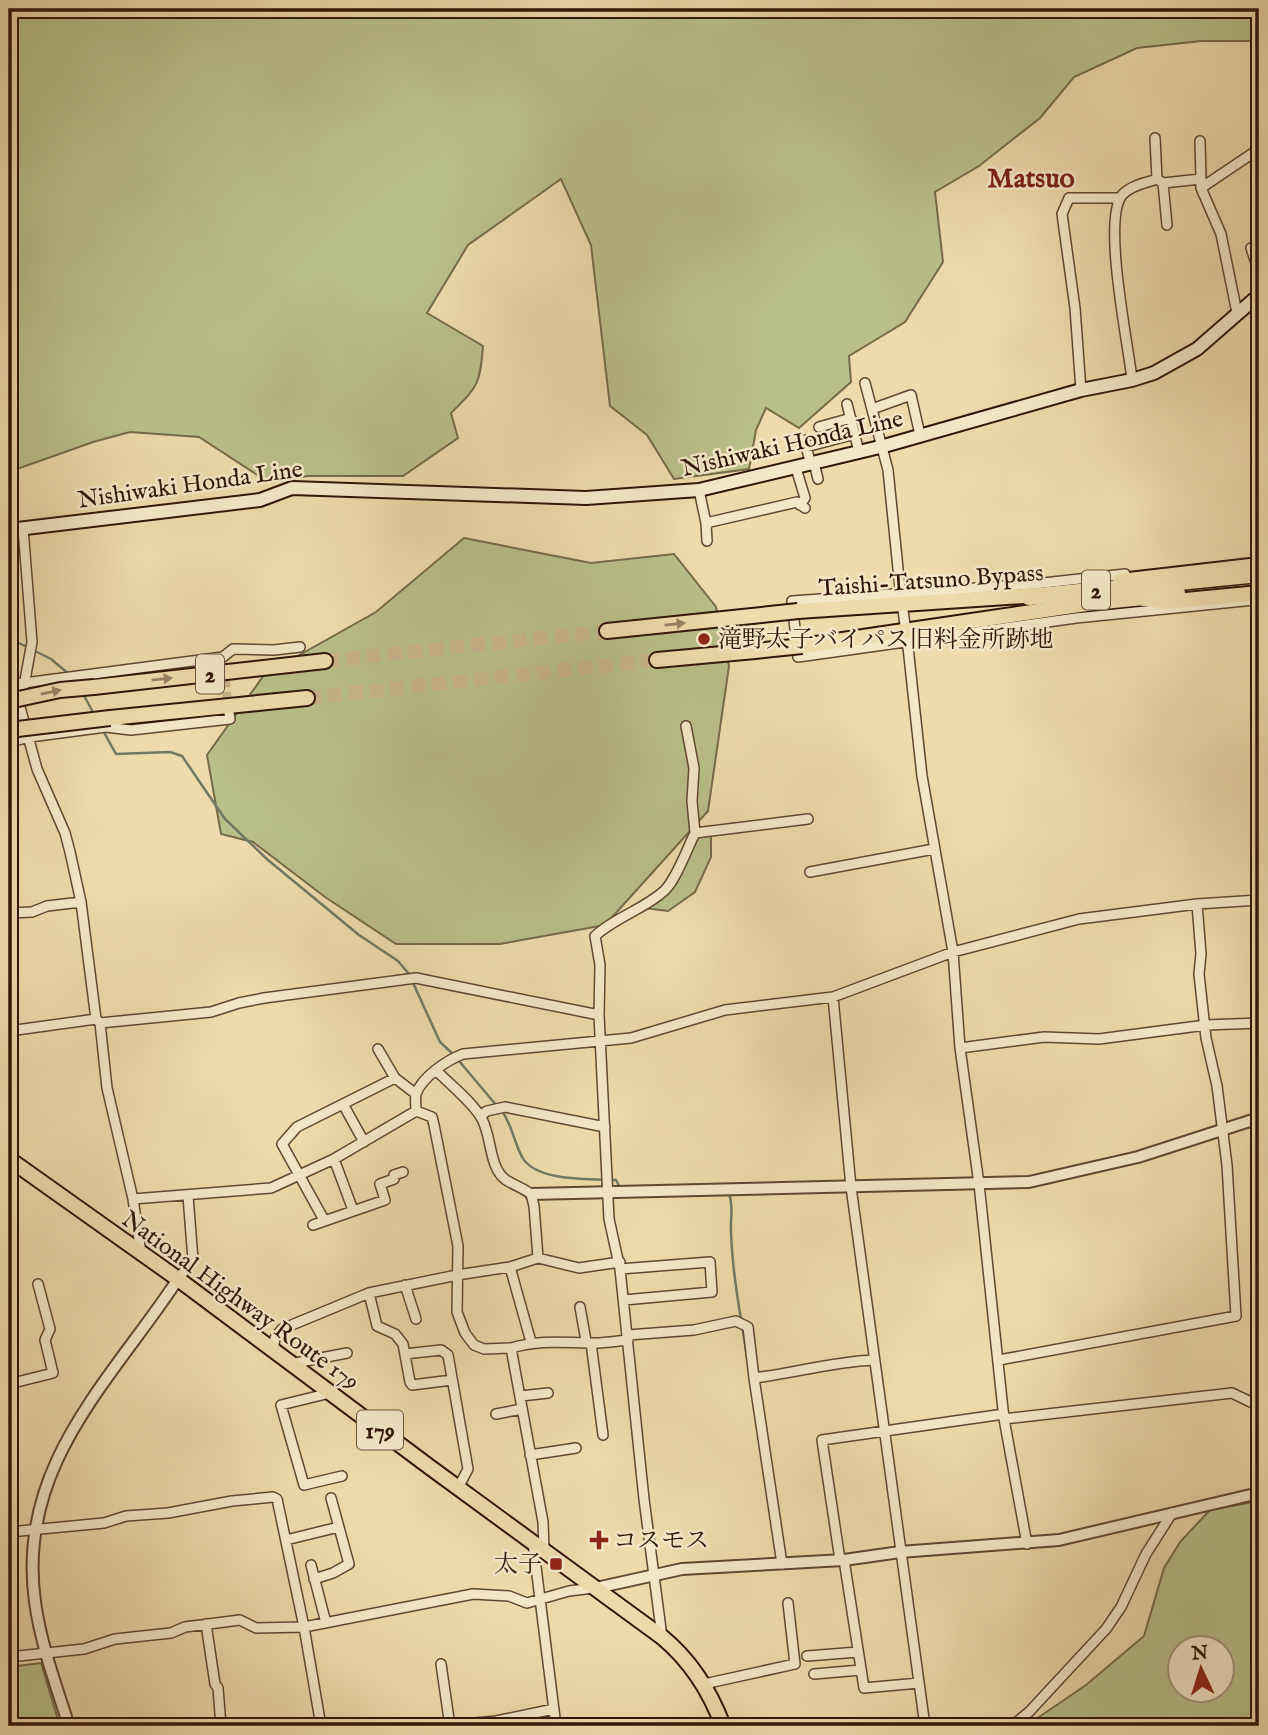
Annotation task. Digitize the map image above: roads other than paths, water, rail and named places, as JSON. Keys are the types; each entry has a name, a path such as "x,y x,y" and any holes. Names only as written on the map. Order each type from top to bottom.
{"highway":[{"path":"1163,589 1259,562"},
{"name":"Taishi-Tatsuno Bypass","path":"657,660 802,646 1143,598 1163,589 1259,574"},
{"name":"Taishi-Tatsuno Bypass","path":"607,631 798,611 1259,585"},
{"path":"1163,589 1259,593"},
{"name":"2","path":"10,696 325,661"},
{"name":"2","path":"9,730 307,698"},
{"path":"9,736 69,722"},
{"name":"National Highway Route 179","path":"9,1159 178,1279 662,1637 685,1659 704,1684 723,1726"}],"main road":[{"name":"Nishiwaki Honda Line","path":"9,530 260,500 292,488 586,498 699,490 884,446 1080,390 1154,373 1197,349 1259,295"}],"street":[{"path":"1155,138 1167,225"},
{"path":"1200,141 1201,184 1221,234 1237,313"},
{"path":"1132,380 1115,252 1120,198 1131,181 1201,184 1259,149"},
{"path":"1080,390 1075,308 1062,214 1069,198 1120,198"},
{"path":"1251,248 1259,272"},
{"path":"865,383 884,446 897,536 901,595"},
{"path":"872,409 911,395 920,435"},
{"path":"847,404 859,452"},
{"path":"819,427 851,418"},
{"path":"818,479 805,443 855,434"},
{"path":"706,523 797,502 802,506 804,498 796,468"},
{"path":"699,490 707,541"},
{"path":"23,528 32,642 20,707 37,769 65,833 81,902 107,1088 133,1199 141,1253"},
{"path":"1259,562 1034,584 792,601 798,657 1076,618 1259,600"},
{"path":"903,611 905,625"},
{"path":"907,640 922,776 953,952 960,1048 979,1184 1004,1416 1027,1544"},
{"path":"10,696 24,682 224,661 233,649 274,650 300,647"},
{"path":"9,742 106,727 131,730 229,716"},
{"path":"662,1637 620,1266 610,1219 599,1015 600,965 595,936 666,889 695,833 692,801 694,768 686,726"},
{"path":"695,833 808,819"},
{"path":"810,872 934,849"},
{"path":"416,1111 416,1094 444,1063 463,1054 631,1038 725,1010 833,997 953,952 1079,919 1197,904 1259,900"},
{"path":"9,913 32,912 47,906 81,902"},
{"path":"999,1360 1236,1315 1236,1280 1223,1129 1199,974 1201,954 1197,904"},
{"path":"9,1031 211,1012 264,998 416,978 599,1015"},
{"path":"833,997 850,1187 925,1726"},
{"path":"960,1048 1044,1037 1099,1039 1206,1025 1259,1023"},
{"path":"378,1049 395,1078 416,1094"},
{"path":"436,1070 480,1116 498,1172 505,1180 530,1194 1029,1182 1138,1157 1259,1118"},
{"path":"324,1220 282,1144 297,1127 395,1078"},
{"path":"343,1104 364,1142"},
{"path":"480,1116 487,1111 505,1107 605,1127"},
{"path":"133,1199 271,1188 334,1159 416,1111"},
{"path":"416,1111 432,1117 458,1246 457,1312 465,1333 474,1345 484,1349 511,1348 531,1342 588,1342 694,1330 736,1321 748,1327 782,1564"},
{"path":"334,1159 352,1210"},
{"path":"313,1225 385,1200 380,1184 403,1172"},
{"path":"530,1194 534,1206 538,1258"},
{"path":"69,1726 46,1653 34,1599 34,1548 37,1529 49,1479 84,1408 193,1260 188,1196"},
{"path":"273,1350 275,1338 282,1329 369,1293 510,1267 538,1258 579,1268 710,1262 712,1292 624,1300"},
{"path":"510,1267 531,1342"},
{"path":"9,1384 53,1373 45,1340 50,1329 38,1284"},
{"path":"405,1285 416,1319"},
{"path":"369,1293 377,1326 398,1336 403,1344 412,1385 452,1380"},
{"path":"580,1307 603,1435"},
{"path":"511,1348 543,1522 538,1547 541,1601 556,1726"},
{"path":"405,1354 445,1351 468,1469 458,1488"},
{"path":"290,1364 347,1353"},
{"path":"754,1378 791,1374 836,1363 873,1360"},
{"path":"330,1393 281,1405 304,1485 342,1476"},
{"path":"521,1396 548,1393"},
{"path":"919,1683 864,1688 822,1440 1004,1416 1232,1393 1259,1406"},
{"path":"496,1414 523,1409"},
{"path":"530,1455 576,1448"},
{"path":"9,1657 84,1649 115,1639 171,1633 185,1627 240,1620 256,1628 304,1627 473,1594 509,1595 527,1603 569,1591 596,1588 682,1569 842,1560 900,1552 1027,1544 1102,1531 1259,1493"},
{"path":"9,1532 104,1523 126,1516 168,1513 232,1501 273,1497 277,1499 304,1627 321,1726"},
{"path":"314,1578 333,1573 349,1564 331,1498"},
{"path":"1012,1726 1029,1712 1106,1629 1121,1607 1146,1554 1172,1513"},
{"path":"286,1541 340,1527"},
{"path":"311,1565 326,1623"},
{"path":"704,1684 795,1664 788,1603"},
{"path":"206,1624 215,1684 218,1688 221,1726"},
{"path":"807,1656 858,1652"},
{"path":"441,1664 450,1726"},
{"path":"814,1674 861,1670"},
{"path":"445,1726 496,1721 554,1709"}],"waterway":[{"path":"9,638 51,659 70,675"},
{"path":"82,692 94,714"},
{"path":"102,729 116,754 170,752 182,756 225,819 268,860 359,935 398,961 409,974 440,1042 497,1106"},
{"path":"502,1111 522,1157 529,1165 539,1171 564,1178 616,1180 620,1188"},
{"path":"729,1194 732,1208 733,1265 741,1319"},
{"path":"742,1325 747,1357"}],"tunnel":[{"path":"325,661 607,631"},
{"path":"307,698 657,660"},
{"path":"224,665 228,709"}],"place":[{"name":"滝野太子バイパス旧料金所跡地","path":"704,639"},
{"name":"コスモス","path":"599,1540"},
{"name":"太子","path":"556,1564"}],"district":[{"name":"Matsuo","path":"1031,177"}]}
